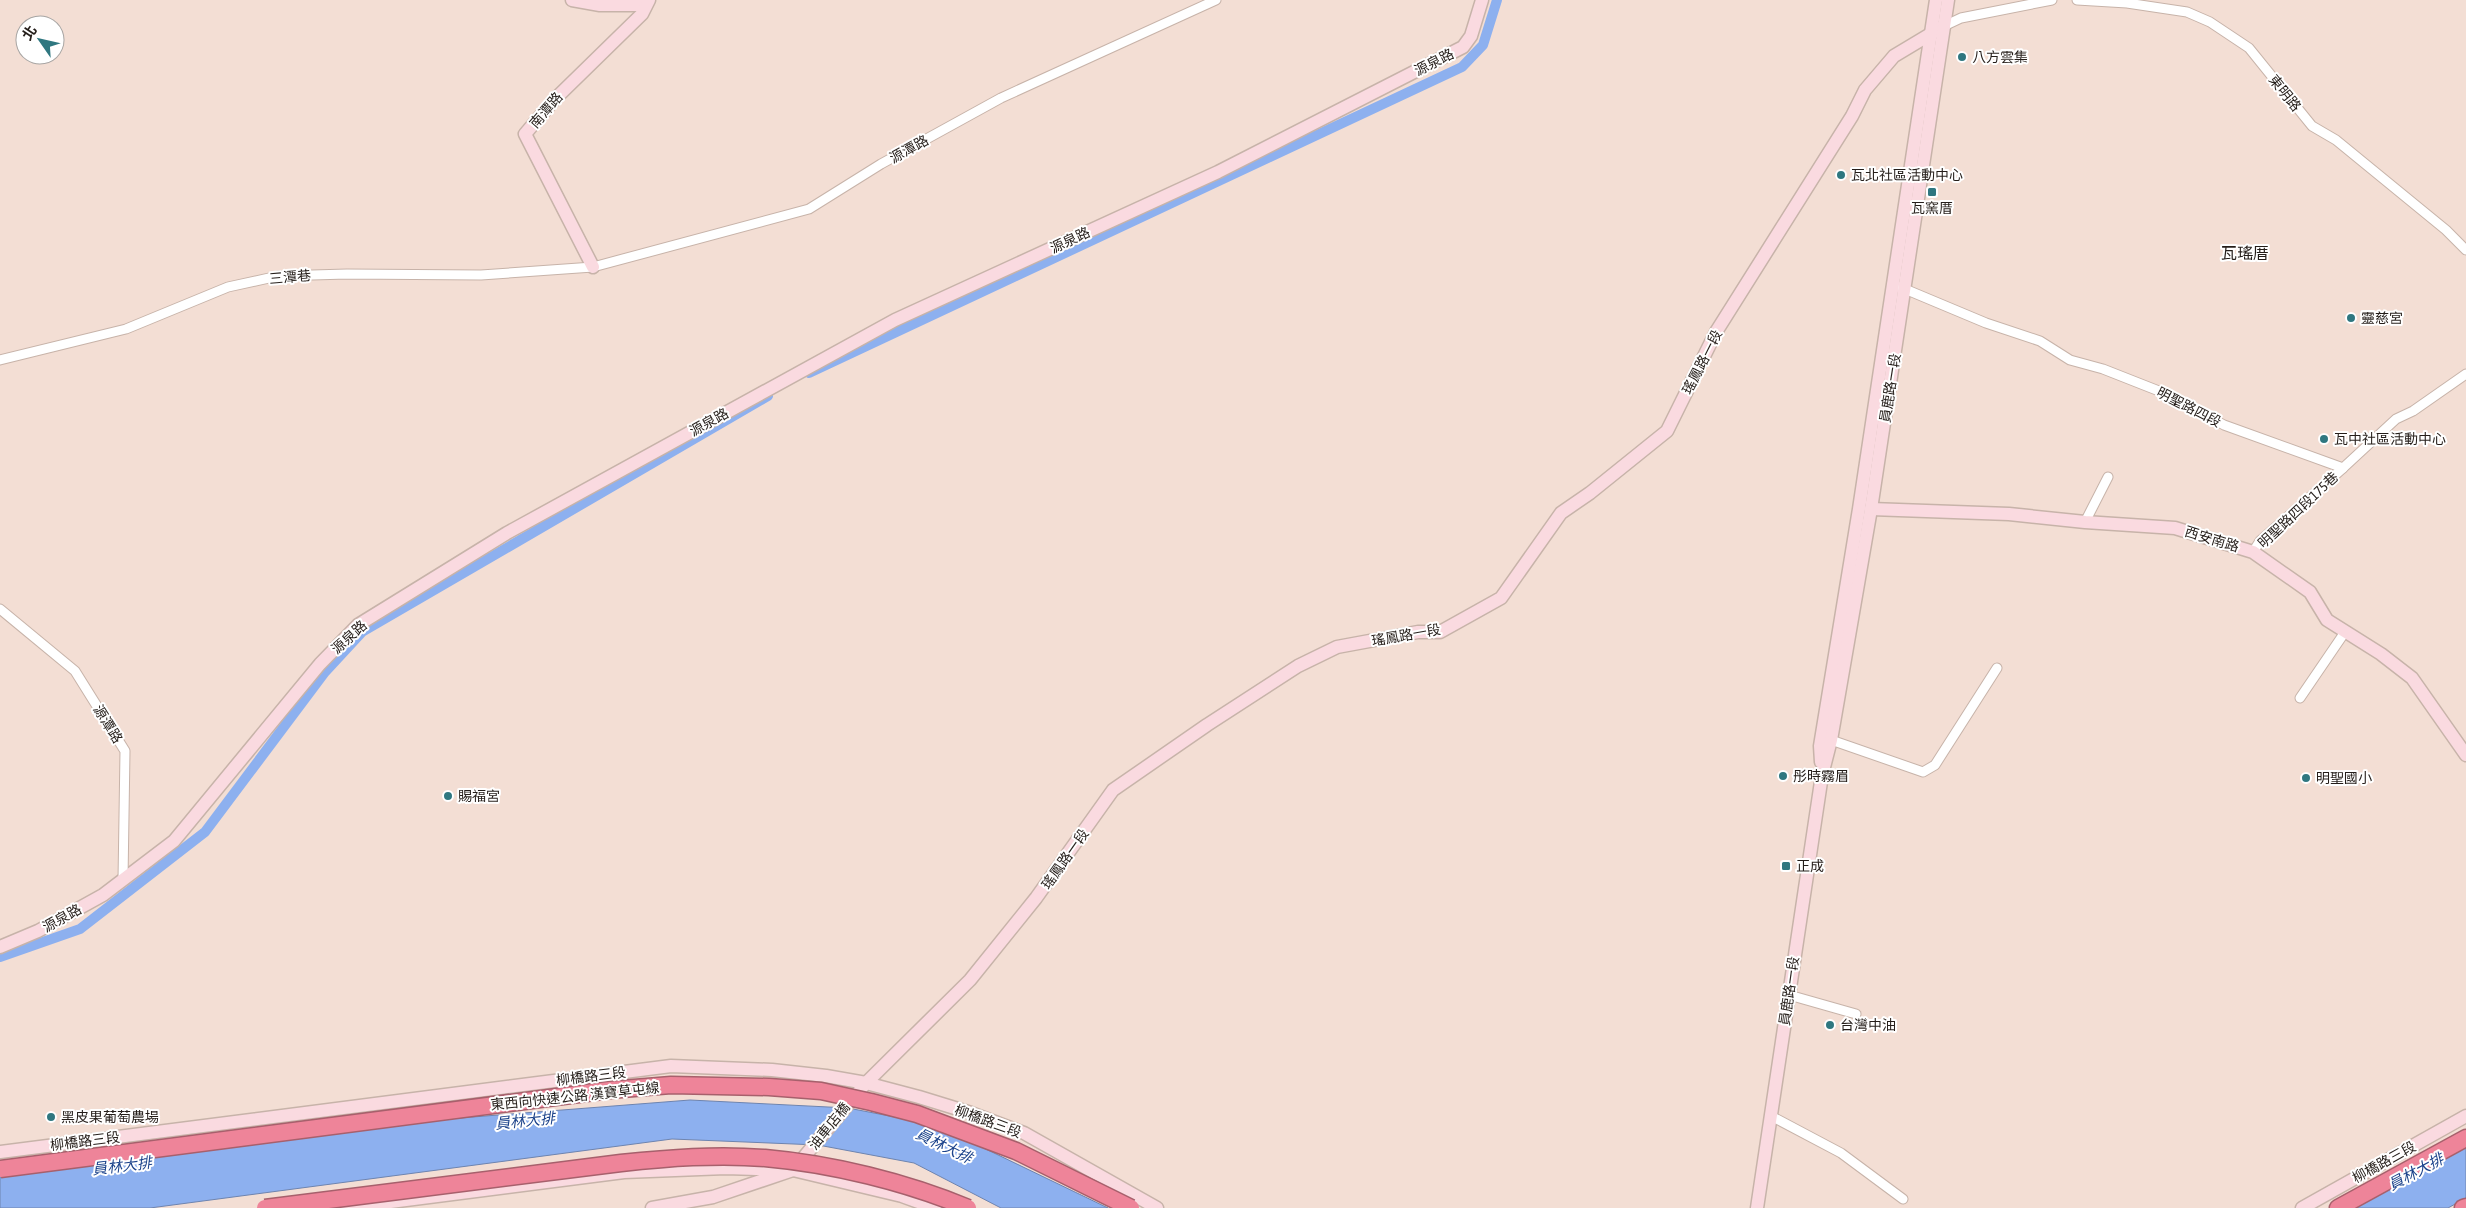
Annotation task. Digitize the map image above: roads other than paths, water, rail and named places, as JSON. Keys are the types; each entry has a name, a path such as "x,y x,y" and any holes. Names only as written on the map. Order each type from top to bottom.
{"highway":[{"name":"東西向快速公路 漢寶草屯線","path":"0,1169 610,1090 671,1085 769,1087 820,1091 917,1114 1016,1151 1131,1208"},
{"path":"2441,1152 2466,1129"},
{"path":"2338,1208 2466,1138"},
{"path":"265,1208 620,1163 678,1158 765,1158 850,1172 902,1184 968,1208"}],"street":[{"path":"572,0 600,5 647,3"},
{"name":"源潭路","path":"593,267 809,209 881,164 1001,98 1216,0"},
{"name":"源泉路","path":"0,947 38,931 103,895 174,841 320,664 358,625 507,533 895,320 1218,172 1463,48 1470,36 1482,0"},
{"name":"員鹿路一段","path":"1757,1208 1822,775 1831,740 1871,509 1936,0"},
{"name":"員鹿路一段","path":"1822,775 1820,746 1859,508 1948,0"},
{"path":"1944,26 1961,18 2052,0"},
{"name":"東明路","path":"2077,0 2127,3 2187,12 2210,22 2249,48 2312,126 2336,140 2446,230 2466,250"},
{"name":"南潭路","path":"593,267 525,134 554,100 642,14 647,3"},
{"name":"瑤鳳路一段","path":"866,1083 970,980 1036,898 1114,790 1207,725 1298,666 1336,648 1418,632 1440,632 1501,598 1561,513 1590,493 1667,431 1716,332 1852,116 1865,90 1894,56 1944,26"},
{"name":"三潭巷","path":"0,360 126,329 228,287 278,276 346,274 481,275 593,267"},
{"name":"明聖路四段","path":"1898,286 1986,323 2040,340 2070,360 2103,369 2164,393 2224,425 2343,468"},
{"path":"2343,468 2396,419 2413,411 2466,374"},
{"name":"明聖路四段175巷","path":"2253,552 2260,541 2343,468"},
{"path":"2085,522 2108,477"},
{"name":"西安南路","path":"1871,509 2009,514 2085,522 2174,528 2253,552 2310,592 2327,620 2381,654 2412,678 2466,755"},
{"name":"源潭路","path":"0,609 74,671 125,751 123,880"},
{"path":"2300,698 2345,632"},
{"path":"1831,740 1923,772 1935,765 1997,668"},
{"path":"1789,995 1856,1014"},
{"name":"柳橋路三段","path":"0,1152 671,1066 772,1070 866,1083 971,1113 1024,1133 1157,1208"},
{"name":"油車店橋","path":"793,1170 846,1104 866,1083"},
{"path":"1771,1116 1842,1154 1903,1199"},
{"name":"柳橋路三段","path":"2302,1208 2466,1116"},
{"path":"344,1208 624,1172 716,1168 793,1170 884,1191 935,1208"},
{"path":"652,1208 713,1196 793,1170"}],"water":[{"name":"員林大排","path":"690,1100 848,1108 936,1125 1108,1208 1001,1208 914,1163 818,1145 672,1139 150,1208 0,1208 0,1177 396,1123"},
{"name":"員林大排","path":"2466,1144 2466,1198 2448,1208 2346,1208"}],"waterway":[{"path":"809,373 1462,67 1483,45 1497,0"},
{"path":"0,957 80,929 205,832 325,672 362,632 768,396"}],"place":[{"name":"八方雲集","path":"1962,57"},
{"name":"瓦北社區活動中心","path":"1841,175"},
{"name":"瓦窯厝","path":"1932,192"},
{"name":"靈慈宮","path":"2351,318"},
{"name":"瓦中社區活動中心","path":"2324,439"},
{"name":"彤時霧眉","path":"1783,776"},
{"name":"明聖國小","path":"2306,778"},
{"name":"賜福宮","path":"448,796"},
{"name":"正成","path":"1786,866"},
{"name":"台灣中油","path":"1830,1025"},
{"name":"黑皮果葡萄農場","path":"51,1117"}],"district":[{"name":"瓦瑤厝","path":"2245,253"}]}
